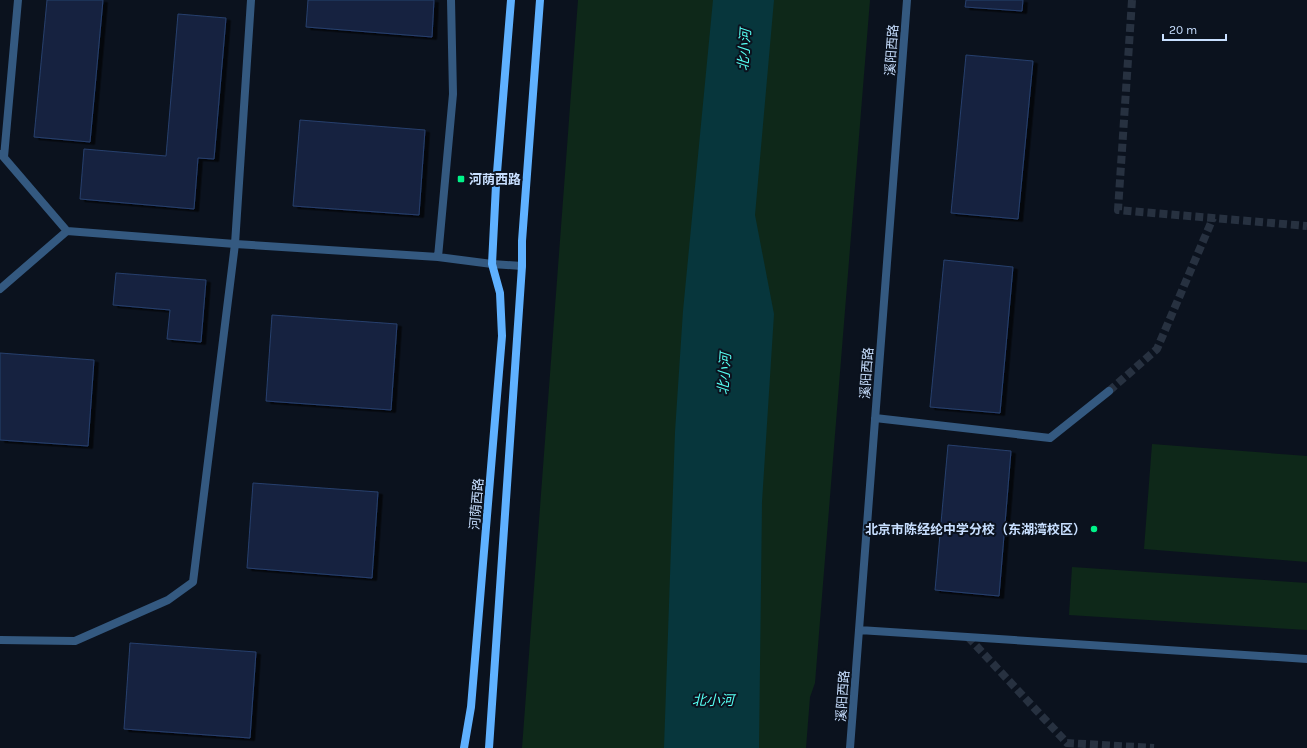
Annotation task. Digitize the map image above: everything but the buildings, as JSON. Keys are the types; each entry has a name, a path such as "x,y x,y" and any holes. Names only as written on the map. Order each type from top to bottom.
{"street":[{"path":"18,0 2,155 67,231 235,244 438,257 492,264 522,266"},
{"path":"0,640 75,641 168,600 192,582 235,244 251,0"},
{"path":"438,257 453,94 451,0"},
{"name":"河荫西路","path":"464,748 471,707 502,336 500,293 492,264 496,185 511,0"},
{"path":"489,748 522,266 522,241 540,0"},
{"name":"溪阳西路","path":"850,748 907,0"},
{"path":"0,289 67,231"},
{"path":"875,418 1050,438 1109,391"},
{"path":"859,630 1307,659"}],"shaded area":[{"path":"578,0 870,0 815,683 810,697 806,748 522,748"},
{"path":"1152,444 1307,456 1307,562 1144,549"},
{"path":"1072,567 1307,583 1307,630 1069,615"}],"water":[{"name":"北小河","path":"713,0 774,0 755,215 774,314 762,502 759,748 664,748 675,432 683,311"}],"tunnel":[{"path":"1132,0 1118,210 1307,226"},
{"path":"1109,391 1157,349 1213,218"},
{"path":"968,637 1067,743 1154,748"}],"place":[{"name":"河荫西路","path":"461,179"},
{"name":"北京市陈经纶中学分校（东湖湾校区）","path":"1094,529"}]}
